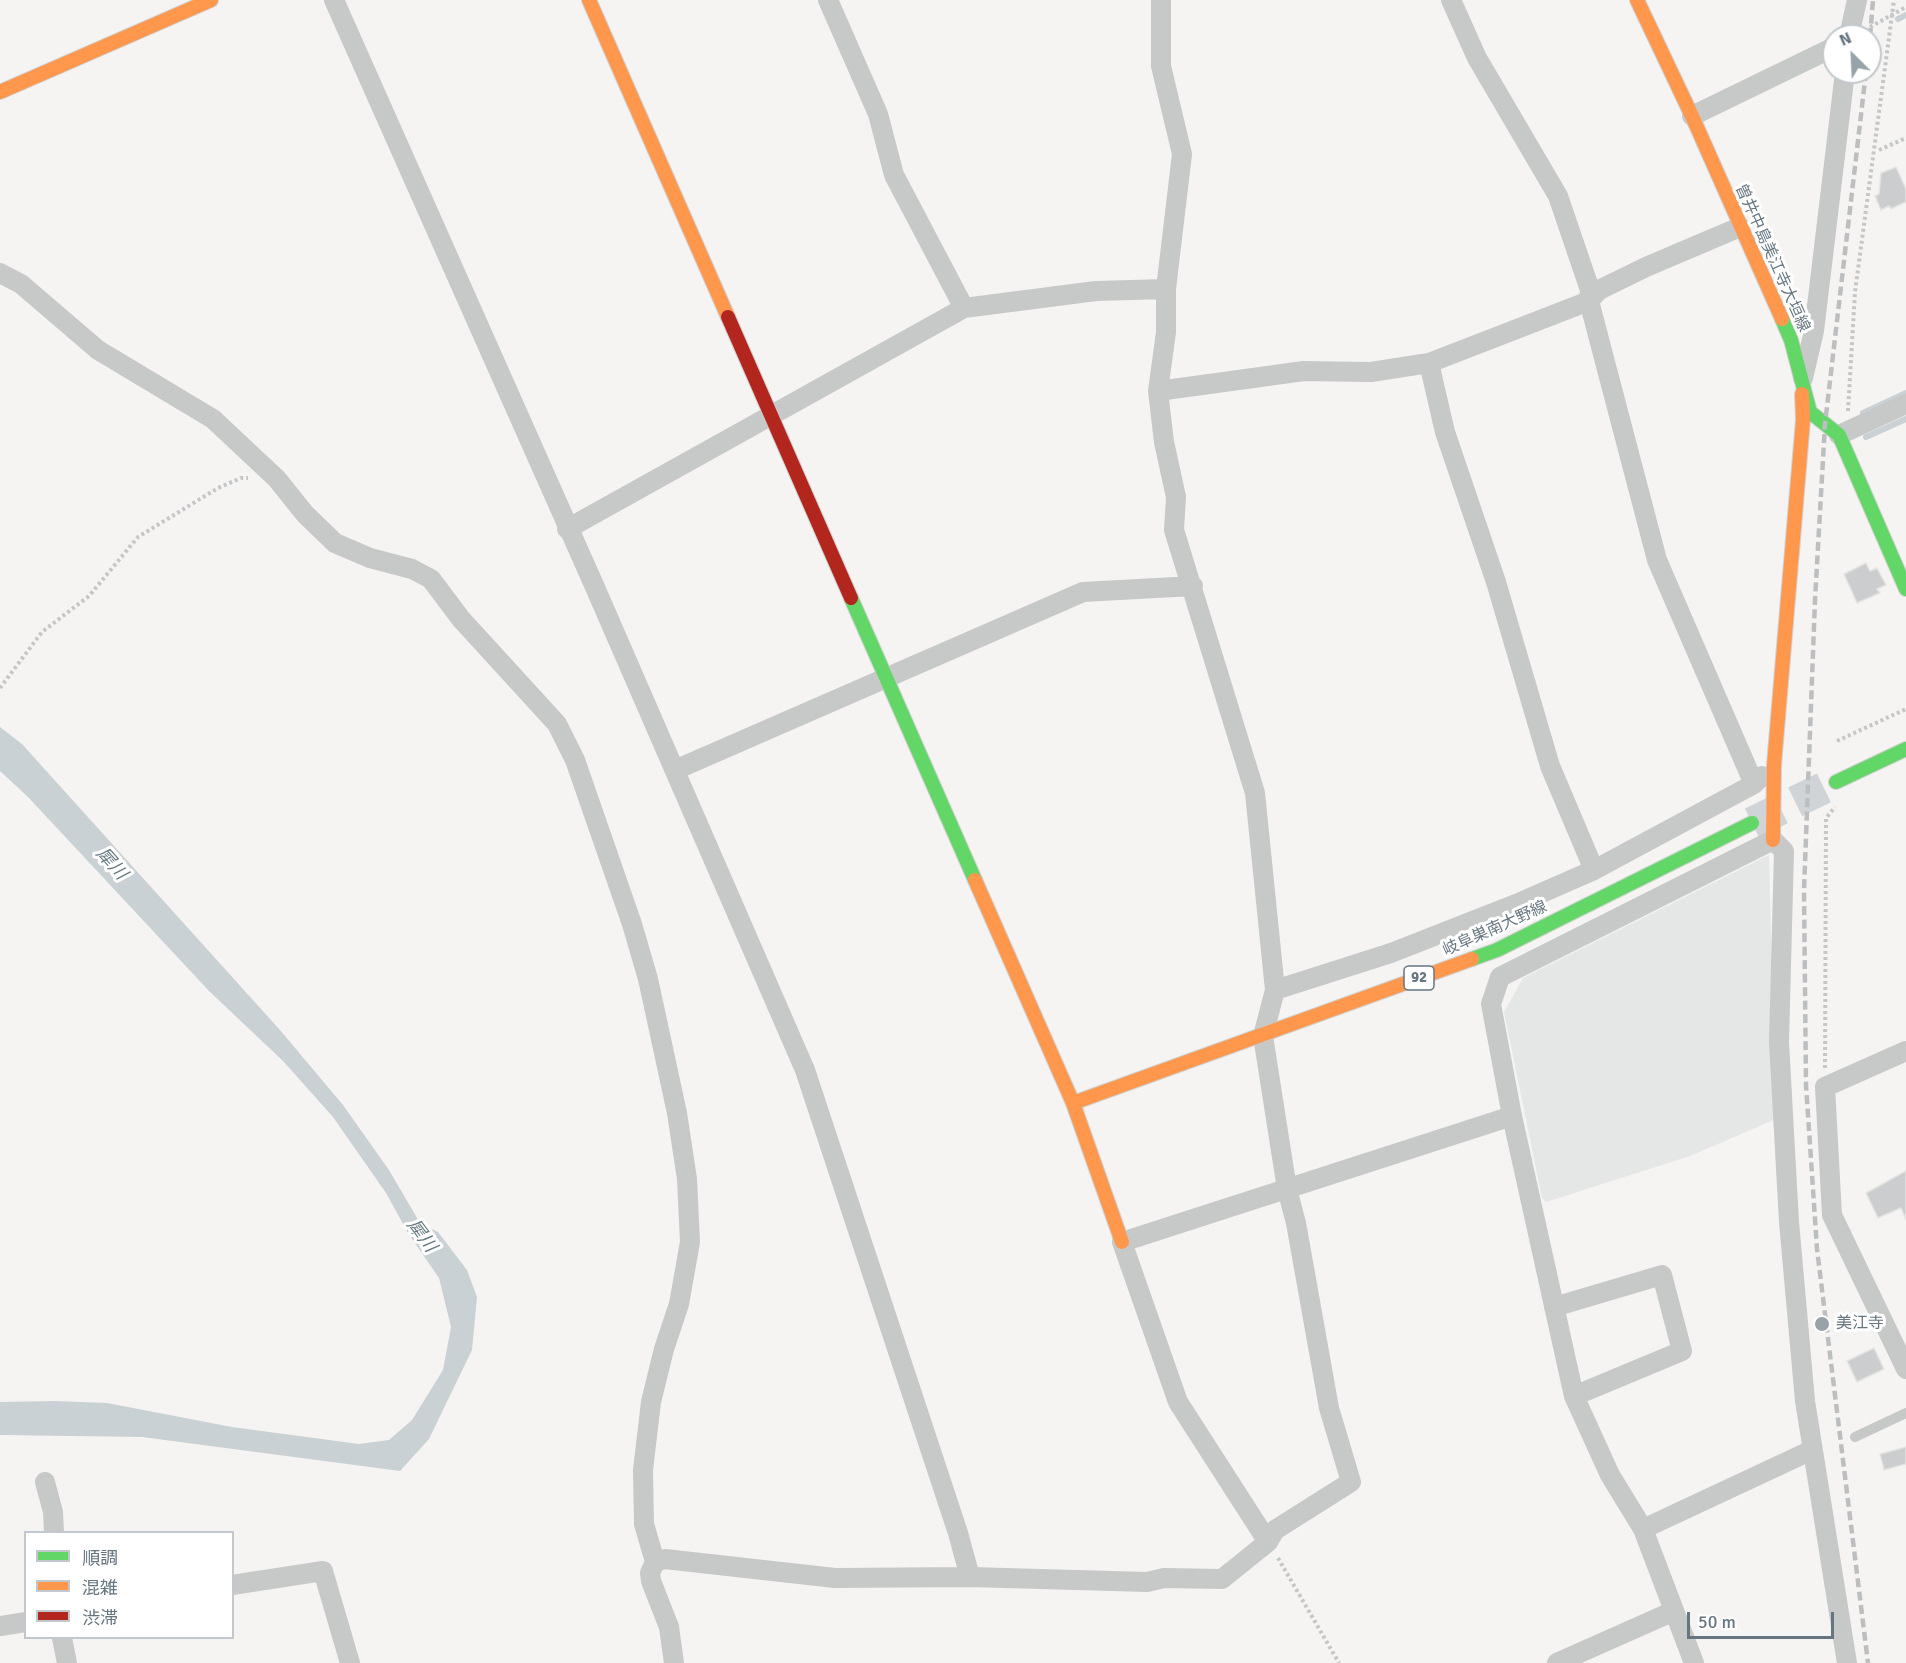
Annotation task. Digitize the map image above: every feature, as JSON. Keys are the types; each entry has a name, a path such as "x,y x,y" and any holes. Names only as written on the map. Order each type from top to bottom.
{"street":[{"path":"0,92 211,0"},
{"path":"334,0 806,1070 958,1533 970,1577"},
{"path":"589,0 1073,1103 1178,1402 1268,1542"},
{"path":"828,0 878,114 894,175 964,308"},
{"path":"655,1562 665,1559 835,1578 970,1577 1147,1582 1164,1578 1222,1579 1268,1542 1275,1530 1351,1482 1329,1408 1296,1223 1287,1189 1263,1036 1275,990 1255,793 1174,530 1176,497 1164,442 1158,390 1166,332 1166,289 1182,154 1161,66 1161,0"},
{"path":"1451,0 1478,58 1558,196 1590,290 1588,301 1657,560 1754,784"},
{"name":"曽井中島美江寺大垣線","path":"1637,0 1692,116 1791,340 1810,412 1845,432 1906,589"},
{"path":"1852,24 1857,0"},
{"path":"1692,116 1822,53"},
{"path":"1844,84 1814,331 1802,384 1803,420 1774,765 1773,840 1784,851 1779,1042 1789,1222 1812,1450 1847,1663"},
{"path":"1158,390 1304,371 1371,372 1429,363 1588,301 1599,290 1740,226"},
{"path":"0,273 21,284 98,350 213,419 269,472 305,514 335,543 370,558 412,569 431,579 461,619 556,724 575,760 632,924 648,979 675,1102 687,1179 690,1242 679,1304 664,1349 651,1402 643,1470 644,1524 655,1562 650,1573 651,1581 669,1627 674,1663"},
{"path":"567,529 964,308 1096,291 1166,289"},
{"path":"1429,363 1445,432 1496,582 1550,766 1594,870"},
{"path":"1845,432 1906,404"},
{"path":"675,770 886,680 1083,592 1192,586"},
{"path":"1836,782 1906,749"},
{"path":"1275,990 1391,953 1594,870 1754,784 1774,765"},
{"name":"岐阜巣南大野線","path":"1073,1103 1497,950 1752,823"},
{"path":"1694,1663 1643,1529 1610,1475 1574,1396 1512,1116 1491,1004 1500,976 1773,840"},
{"path":"1906,1051 1825,1087 1832,1215 1906,1369"},
{"path":"1122,1242 1512,1116"},
{"path":"1554,1306 1662,1275 1682,1351 1574,1396"},
{"path":"1643,1529 1812,1450"},
{"path":"45,1482 53,1512 54,1531"},
{"path":"234,1585 323,1571 350,1663"},
{"path":"1557,1663 1674,1611"},
{"path":"0,1626 24,1622"},
{"path":"62,1639 67,1663"}],"lane":[{"path":"1855,1437 1906,1413"}],"path":[{"path":"1845,432 1855,292 1894,0"},
{"path":"1892,18 1906,7"},
{"path":"1879,150 1906,138"},
{"path":"0,688 42,632 88,596 138,537 218,488 241,478 253,478"},
{"path":"1837,741 1906,709"},
{"path":"1825,1087 1826,818 1831,809 1840,805"},
{"path":"1268,1542 1339,1663"}],"shaded area":[{"path":"1769,855 1776,1119 1690,1156 1546,1202 1542,1198 1504,1012 1523,978"}],"water":[{"name":"犀川","path":"0,727 22,744 280,1030 343,1105 389,1170 420,1223 438,1232 467,1270 477,1297 472,1350 429,1439 400,1471 142,1437 0,1435 0,1402 55,1401 107,1403 232,1427 359,1444 389,1440 412,1420 443,1370 451,1327 439,1278 408,1233 386,1193 333,1117 283,1061 209,991 28,797 0,771"}],"building":[{"path":"1896,167 1906,189 1906,202 1891,209 1889,206 1881,210 1875,196 1879,194 1881,173"},
{"path":"1866,563 1870,571 1877,568 1886,585 1877,589 1880,593 1857,603 1844,574"},
{"path":"1906,1171 1906,1220 1901,1208 1878,1218 1866,1193"},
{"path":"1874,1348 1884,1369 1857,1382 1847,1361"},
{"path":"1906,1447 1906,1464 1884,1470 1880,1454"}],"waterway":[{"path":"1898,19 1906,15"},
{"path":"1863,413 1906,393"},
{"path":"1866,437 1906,419"}],"tunnel":[{"path":"1752,823 1836,782"}],"railway":[{"path":"1871,24 1873,0"},
{"path":"1865,84 1825,424 1815,600 1804,890 1806,1085 1817,1249 1868,1663"}],"traffic: fast":[{"path":"1782,319 1791,340 1810,412 1839,435 1906,589"},
{"path":"851,598 975,880"},
{"path":"1836,782 1906,749"},
{"path":"1472,959 1497,950 1752,823"}],"traffic: slow":[{"path":"0,92 211,0"},
{"path":"589,0 728,317"},
{"path":"1637,0 1692,116 1782,319"},
{"path":"1773,840 1774,765 1803,420 1802,394"},
{"path":"975,880 1073,1103 1122,1242"},
{"path":"1073,1103 1472,959"}],"traffic: jam":[{"path":"728,317 851,598"}],"place":[{"name":"美江寺","path":"1822,1324"}]}
